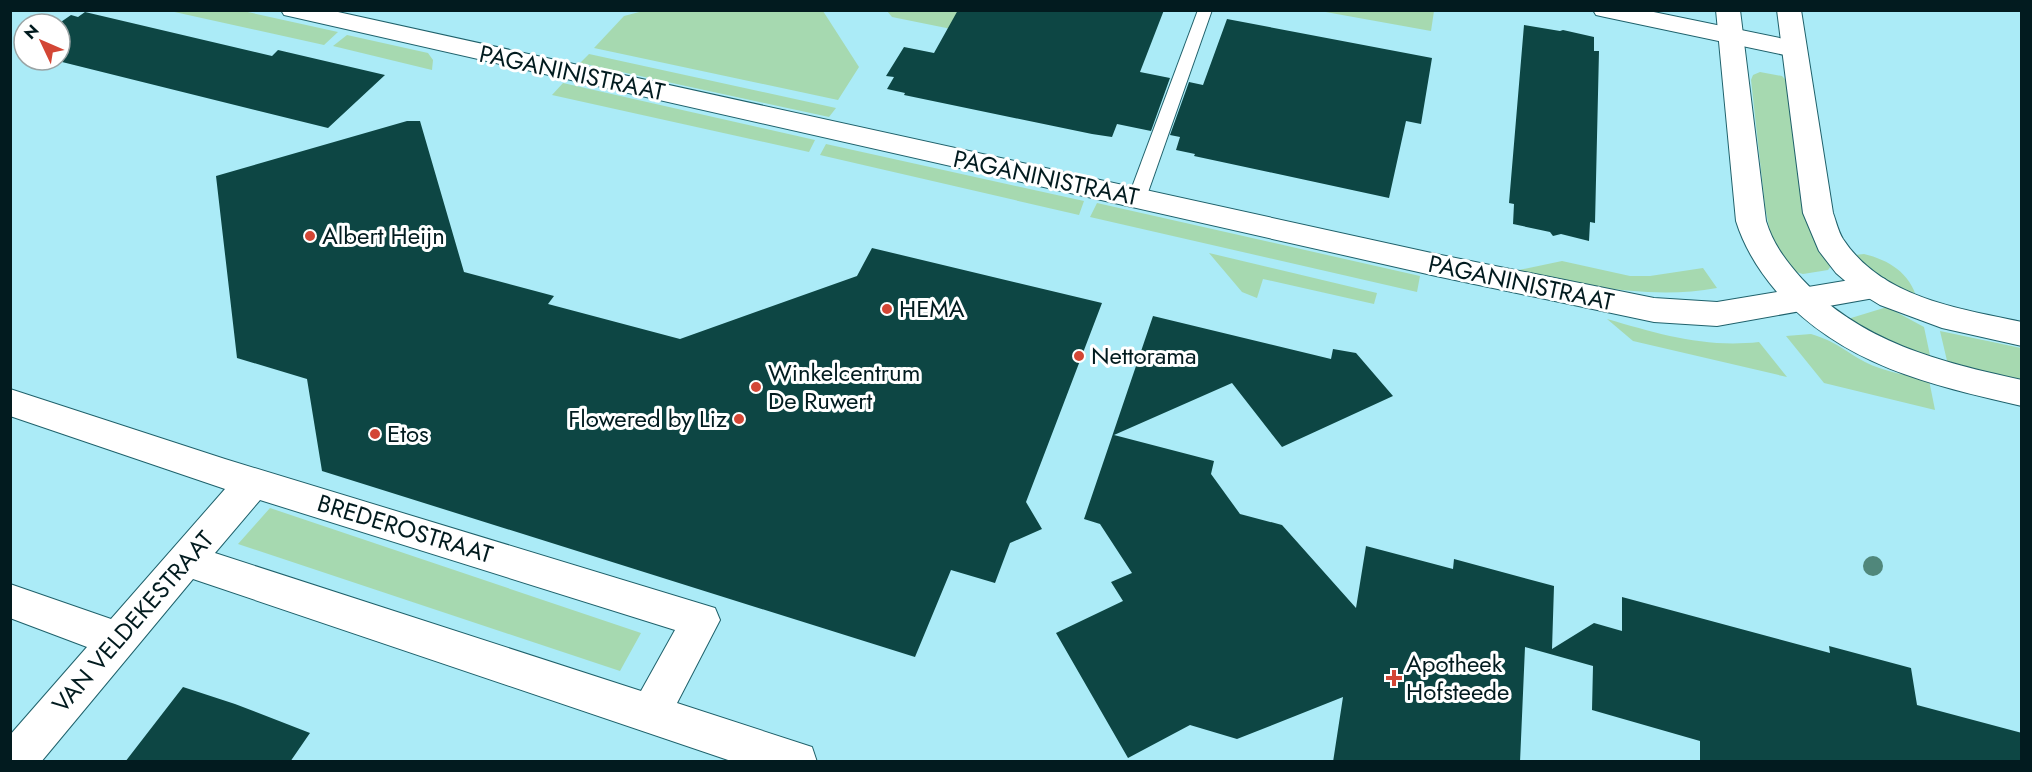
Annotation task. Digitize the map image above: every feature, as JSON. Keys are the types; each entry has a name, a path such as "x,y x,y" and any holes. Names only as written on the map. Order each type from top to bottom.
{"street":[{"path":"1605,10 1729,24 1794,49"},
{"path":"1789,10 1818,213 1833,247 1874,287 1899,301 1928,313 2022,334"},
{"name":"PAGANINISTRAAT","path":"307,12 1436,265 1654,310 1718,314 1874,287"},
{"path":"1729,24 1749,210 1759,245 1774,266 1803,301 1848,337 1901,362 1942,375 2022,393"},
{"name":"BREDEROSTRAAT","path":"10,402 253,482 700,620 651,712"},
{"name":"VAN VELDEKESTRAAT","path":"14,762 116,639 187,561 253,482"},
{"path":"187,561 797,762"},
{"path":"10,601 116,639"}],"lane":[{"path":"1137,198 1204,10"}],"green space":[{"path":"1434,10 1431,31 1320,11"},
{"path":"170,11 243,11 338,32 324,45"},
{"path":"643,11 823,11 859,67 838,100 594,48 624,16"},
{"path":"887,11 1044,11 1026,44 892,17"},
{"path":"347,35 428,53 433,60 432,70 333,46"},
{"path":"589,54 836,108 829,117 580,63"},
{"path":"1760,72 1782,76 1789,83 1831,266 1828,270 1803,274 1796,272 1790,268 1771,237 1765,207 1751,80 1753,75"},
{"path":"563,83 815,140 809,152 552,95"},
{"path":"826,144 1084,201 1079,215 820,155"},
{"path":"1097,203 1420,276 1417,292 1090,217"},
{"path":"1209,253 1377,293 1374,304 1263,279 1257,298 1242,292"},
{"path":"1864,254 1882,260 1897,269 1909,282 1917,299 1873,273 1855,255"},
{"path":"1562,261 1630,276 1650,276 1703,268 1717,288 1665,293 1639,292 1509,272"},
{"path":"1887,307 1924,327 1931,360 1909,353 1852,322 1851,318"},
{"path":"1607,319 1700,341 1759,342 1787,377 1633,341"},
{"path":"1940,331 2021,348 2021,381 1948,365"},
{"path":"1811,334 1834,343 1872,365 1929,380 1935,410 1824,383 1786,336"},
{"path":"270,508 641,633 620,671 238,544"}],"building":[{"path":"958,10 1164,10 1140,72 1170,78 1151,131 1117,124 1112,137 1092,134 904,95 905,93 887,89 894,77 886,76 904,47 934,53"},
{"path":"85,12 272,56 278,50 385,75 328,128 72,64 72,15 78,17"},
{"path":"1227,19 1432,58 1421,124 1406,121 1389,198 1194,156 1195,154 1176,150 1180,137 1170,135 1189,82 1203,85"},
{"path":"1524,25 1594,37 1594,51 1599,51 1595,223 1590,222 1589,241 1561,234 1553,236 1550,232 1513,224 1514,204 1509,203"},
{"name":"Winkelcentrum De Ruwert","path":"407,121 420,121 464,272 554,296 548,304 680,339 857,276 872,248 1102,303 1026,502 1042,529 1010,543 995,583 951,570 915,657 322,471 307,379 237,358 216,176"},
{"path":"1153,316 1331,359 1333,349 1356,353 1393,396 1282,447 1232,383 1114,435 1214,461 1211,474 1240,514 1282,525 1356,608 1366,546 1453,569 1454,559 1554,586 1552,649 1594,623 1622,631 1622,597 1830,653 1829,646 1911,668 1917,705 2022,733 2022,762 1700,762 1700,741 1592,710 1593,666 1525,647 1520,762 1333,762 1343,697 1237,739 1190,725 1128,758 1056,633 1123,601 1111,582 1132,573 1100,524 1084,519"},
{"path":"183,687 310,733 290,762 125,762"}],"place":[{"name":"Albert Heijn","path":"310,236"},
{"name":"HEMA","path":"887,309"},
{"name":"Nettorama","path":"1079,356"},
{"name":"Winkelcentrum De Ruwert","path":"756,387"},
{"name":"Flowered by Liz","path":"739,419"},
{"name":"Etos","path":"375,434"},
{"name":"Apotheek Hofsteede","path":"1394,678"}]}
